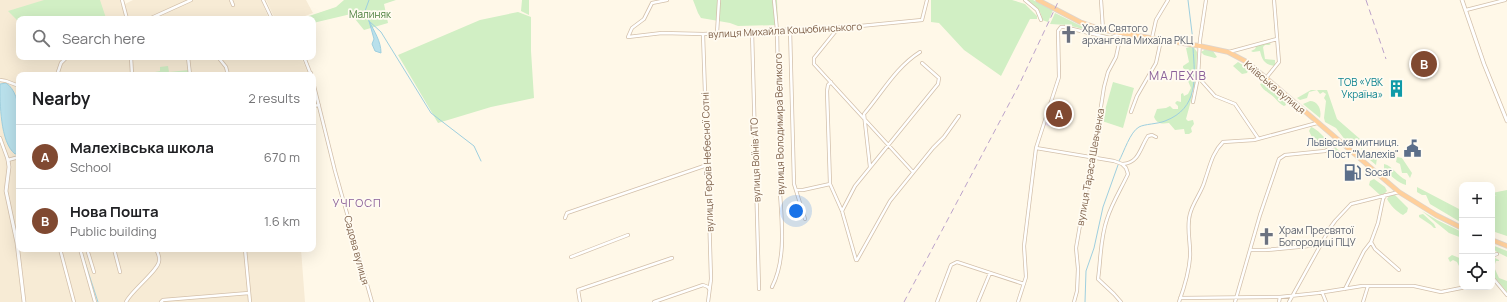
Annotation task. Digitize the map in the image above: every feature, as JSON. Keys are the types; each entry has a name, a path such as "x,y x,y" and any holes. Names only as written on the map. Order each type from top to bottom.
{"highway":[{"name":"Київська вулиця","path":"1038,0 1080,22 1103,30 1228,52 1245,61 1399,192 1429,211 1459,226"},
{"path":"1495,241 1507,246"}],"street":[{"path":"124,0 127,16"},
{"path":"156,16 192,0"},
{"path":"231,0 233,6"},
{"path":"264,0 271,16"},
{"name":"вулиця Михайла Коцюбинського","path":"667,0 652,3 644,18 632,28 628,37 662,33 703,34 839,27 922,20 927,0"},
{"path":"717,33 719,0"},
{"name":"вулиця Володимира Великого","path":"772,287 777,277 781,249 777,30 774,0"},
{"path":"1025,0 1037,10 1041,20"},
{"path":"1101,0 1103,30"},
{"path":"1152,38 1156,20 1168,0"},
{"path":"1193,102 1198,77 1200,46 1206,0"},
{"path":"1266,78 1279,62 1274,0"},
{"path":"1462,0 1484,64 1507,121"},
{"path":"1466,10 1505,0"},
{"path":"839,27 814,58 814,64 889,144 913,172"},
{"path":"1018,302 1026,277 1024,246 1036,148 1059,77 1057,33 1059,28 1066,27 1085,33 1110,38 1121,34"},
{"name":"вулиця Володимира Великого","path":"790,29 794,184 804,219"},
{"name":"вулиця Воїнів АТО","path":"752,31 759,289"},
{"name":"вулиця Героїв Небесної Сотні","path":"703,34 710,272 708,302"},
{"name":"вулиця Тараса Шевченка","path":"1074,302 1077,291 1076,248 1093,158 1104,87 1108,72 1116,57 1121,34"},
{"path":"1228,52 1277,39"},
{"path":"1131,112 1137,96 1156,63 1161,40"},
{"path":"870,166 868,160 864,114 908,60 920,52"},
{"path":"57,72 64,60"},
{"path":"132,60 132,72"},
{"path":"188,60 190,72"},
{"path":"220,60 226,67 227,72"},
{"path":"305,60 310,72"},
{"path":"842,211 855,186 870,166 938,84 939,78 922,63"},
{"path":"1198,77 1215,96 1236,104 1258,138"},
{"path":"0,80 16,86"},
{"path":"831,82 828,85 827,91 830,184 842,211 856,260 888,204 932,148 944,137 959,116"},
{"name":"Садова вулиця","path":"316,94 337,178 372,302"},
{"path":"1179,302 1185,286 1190,257 1188,224 1190,213 1205,181 1214,152 1223,142 1254,140 1317,123"},
{"path":"1036,148 1105,159 1122,164 1129,163 1134,160 1148,136 1152,135 1156,137"},
{"path":"0,138 8,160 9,167 6,191 16,238"},
{"path":"1235,302 1279,159 1285,155 1325,151 1340,143"},
{"path":"8,160 16,158"},
{"path":"1121,302 1098,279 1102,255 1100,247 1107,218 1128,174 1126,168 1122,164"},
{"path":"565,218 567,212 614,198 707,165"},
{"path":"796,190 830,184"},
{"path":"1288,302 1319,245 1335,221 1350,204 1399,192"},
{"path":"1345,289 1364,251 1371,242 1385,196"},
{"path":"571,257 628,235"},
{"path":"1371,242 1375,249 1400,270"},
{"path":"1250,250 1319,245"},
{"path":"18,252 24,302"},
{"path":"61,252 74,302"},
{"path":"81,252 95,302"},
{"path":"88,252 94,272"},
{"path":"115,252 120,272"},
{"path":"126,302 134,290 157,268 160,260 157,252"},
{"path":"245,252 250,302"},
{"path":"580,302 578,290 672,258"},
{"path":"937,302 951,265 954,262 990,272 1024,284"},
{"path":"978,302 990,272"},
{"path":"1495,283 1507,295"},
{"path":"654,302 703,285 708,287 709,290"},
{"path":"1180,298 1280,297 1368,286 1414,286 1433,291 1447,292 1459,289"},
{"path":"1363,302 1368,286"},
{"path":"1322,292 1326,302"},
{"path":"161,302 163,300 249,293"},
{"path":"1279,302 1280,297"}],"shaded area":[{"path":"0,0 120,0 121,6 133,0 261,0 268,16 16,16 16,60 302,60 308,72 16,72 16,252 301,252 305,302 0,302"},
{"path":"266,0 306,0 313,13 305,16 274,16"},
{"path":"1053,102 1071,106 1067,122 1065,122 1062,128 1045,125"}],"green space":[{"path":"44,0 100,0 105,16 16,16 16,19 8,11"},
{"name":"Малиняк","path":"344,0 396,0 384,4 388,23 364,30 351,14 316,22 316,16 309,16 336,7"},
{"path":"522,0 529,0 529,15 521,11"},
{"path":"693,0 777,0 778,25 738,26 730,23 701,18"},
{"path":"931,0 1012,0 1025,4 1037,16 1037,19 1030,19 1001,76 964,50 939,23 931,22"},
{"path":"1026,0 1033,0 1053,10 1048,22 1042,20 1041,13 1035,6"},
{"path":"518,12 531,17 531,51 534,98 491,107 438,123 398,55 480,20"},
{"path":"1055,13 1079,25 1107,35 1067,25 1050,24"},
{"path":"1265,41 1271,44 1263,47 1265,59 1275,60 1275,66 1264,62 1260,51 1251,51 1255,49 1257,44"},
{"path":"1193,46 1197,52 1196,83 1192,91 1192,97 1186,119 1188,121 1193,120 1194,124 1191,128 1192,132 1185,134 1184,129 1175,130 1169,123 1160,123 1154,117 1157,109 1170,106 1173,109 1178,109 1178,106 1175,103 1177,101 1181,102 1181,94 1183,93 1184,96 1188,94 1191,88 1188,81 1191,74 1183,68 1183,66 1189,62 1186,48"},
{"path":"1206,49 1213,51 1217,57 1215,58 1204,55 1201,52"},
{"path":"1238,62 1246,67 1248,71 1247,73 1242,74 1233,66"},
{"path":"168,66 169,72 155,72 160,71 160,67"},
{"path":"189,70 189,72 169,72"},
{"path":"1113,82 1134,88 1123,128 1102,121"},
{"path":"1263,83 1284,100 1286,105 1282,105 1272,95 1263,89 1260,84"},
{"path":"1311,90 1317,90 1309,92 1307,98 1300,100 1297,98"},
{"path":"1317,90 1327,90 1337,119 1360,139 1357,142 1346,141 1336,128 1325,122 1326,101 1324,98 1326,94 1323,92 1320,94"},
{"path":"1313,101 1319,106 1320,118 1303,104"},
{"path":"1311,127 1330,145 1327,148 1323,148 1315,143 1309,131"},
{"path":"1335,147 1342,153 1341,157 1336,158 1331,154 1330,149"},
{"path":"1361,148 1377,158 1376,165 1364,155"},
{"path":"1397,157 1402,158 1412,173 1410,178 1407,173 1402,173 1400,164 1396,162"},
{"path":"1384,164 1406,180 1406,185 1397,181 1389,174 1384,169"},
{"path":"1374,179 1385,187 1387,191 1384,194 1380,195 1369,185 1370,181"},
{"path":"1417,187 1459,209 1459,221 1430,204 1426,195 1422,195 1417,192"},
{"path":"1507,190 1507,236 1495,232 1495,195 1497,195 1495,195 1495,192"},
{"path":"1390,195 1395,195 1408,208 1407,212 1403,215 1390,204 1387,199"},
{"path":"1422,211 1459,231 1459,237 1449,233"},
{"path":"1423,214 1434,224 1436,228 1419,217 1419,215"},
{"path":"1495,246 1507,251 1507,257 1495,250"},
{"path":"1452,255 1459,258 1459,266 1457,262 1453,260 1450,262 1448,258"},
{"path":"1495,269 1499,278 1507,281 1507,292 1495,278"}],"water":[{"path":"369,21 379,40 381,53 375,51 372,44 374,39"},
{"path":"6,83 16,96 15,154 6,141 4,132 0,101 0,84"}],"waterway":[{"path":"369,0 365,11 369,21 381,32 431,113 474,146 481,161"},
{"path":"1188,0 1193,41"},
{"path":"1119,161 1130,138 1139,127 1165,121 1176,115 1184,108 1189,100 1194,81 1193,48"},
{"path":"1085,302 1086,271 1094,248 1103,207 1118,165"},
{"path":"82,253 98,302"}],"railway":[{"path":"904,302 1018,87 1059,0"},
{"path":"1366,0 1386,59"}],"place":[{"name":"Храм Святого архангела Михаїла РКЦ","path":"1069,34"},
{"name":"Нова Пошта","path":"1424,64"},
{"name":"ТОВ «УВК Україна»","path":"1396,88"},
{"name":"Малехівська школа","path":"1059,114"},
{"name":"Львівська митниця. Пост \"Малехів\"","path":"1412,148"},
{"name":"Socar","path":"1352,172"},
{"name":"Храм Пресвятої Богородиці ПЦУ","path":"1266,236"}],"district":[{"name":"МАЛЕХІВ","path":"1178,75"},
{"name":"УЧГОСП","path":"357,202"}]}
